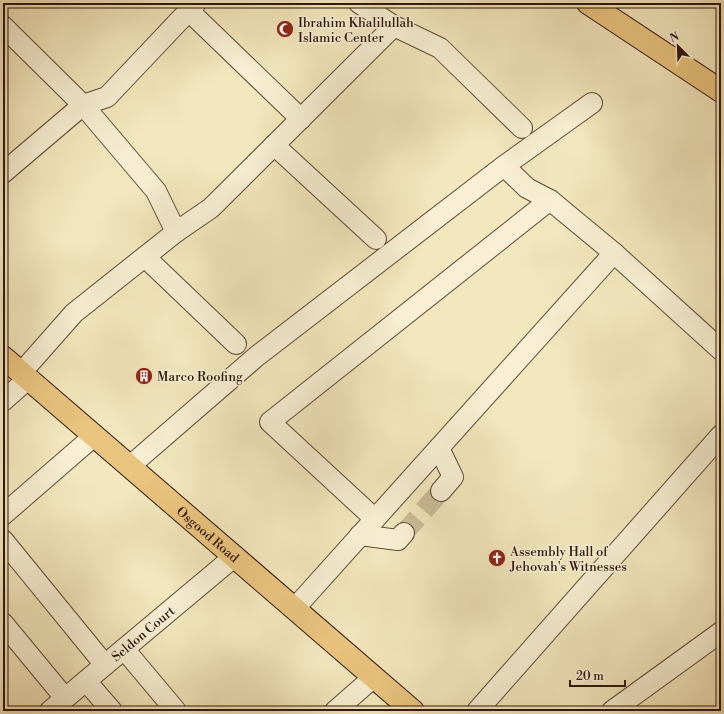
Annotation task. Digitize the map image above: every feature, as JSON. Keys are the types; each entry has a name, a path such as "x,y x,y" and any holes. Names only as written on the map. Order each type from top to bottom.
{"main road":[{"path":"588,3 721,91"},
{"name":"Osgood Road","path":"3,357 413,711"}],"street":[{"path":"359,3 394,26 440,48 522,128"},
{"path":"3,173 84,105 107,97 192,7 301,119"},
{"path":"3,26 84,105 156,192 176,232"},
{"path":"3,401 25,376 74,313 176,232 211,208 394,26"},
{"path":"130,466 257,356 504,166 592,103"},
{"path":"274,145 376,239"},
{"path":"504,166 527,188 550,200 614,254 721,350"},
{"path":"375,519 270,422 550,200"},
{"path":"295,608 614,254"},
{"path":"145,257 236,344"},
{"path":"476,711 721,434"},
{"path":"3,515 94,436"},
{"path":"439,448 453,477 441,491"},
{"path":"360,535 398,540 404,533"},
{"path":"3,540 105,665"},
{"name":"Seldon Court","path":"50,711 235,556"},
{"path":"3,624 65,698"},
{"path":"612,711 721,632"},
{"path":"124,649 176,711"},
{"path":"335,711 374,677"},
{"path":"86,680 112,711"}],"tunnel":[{"path":"404,533 441,491"}],"place":[{"name":"Ibrahim Khalilullah Islamic Center","path":"285,29"},
{"name":"Marco Roofing","path":"144,376"},
{"name":"Assembly Hall of Jehovah's Witnesses","path":"497,558"}]}
